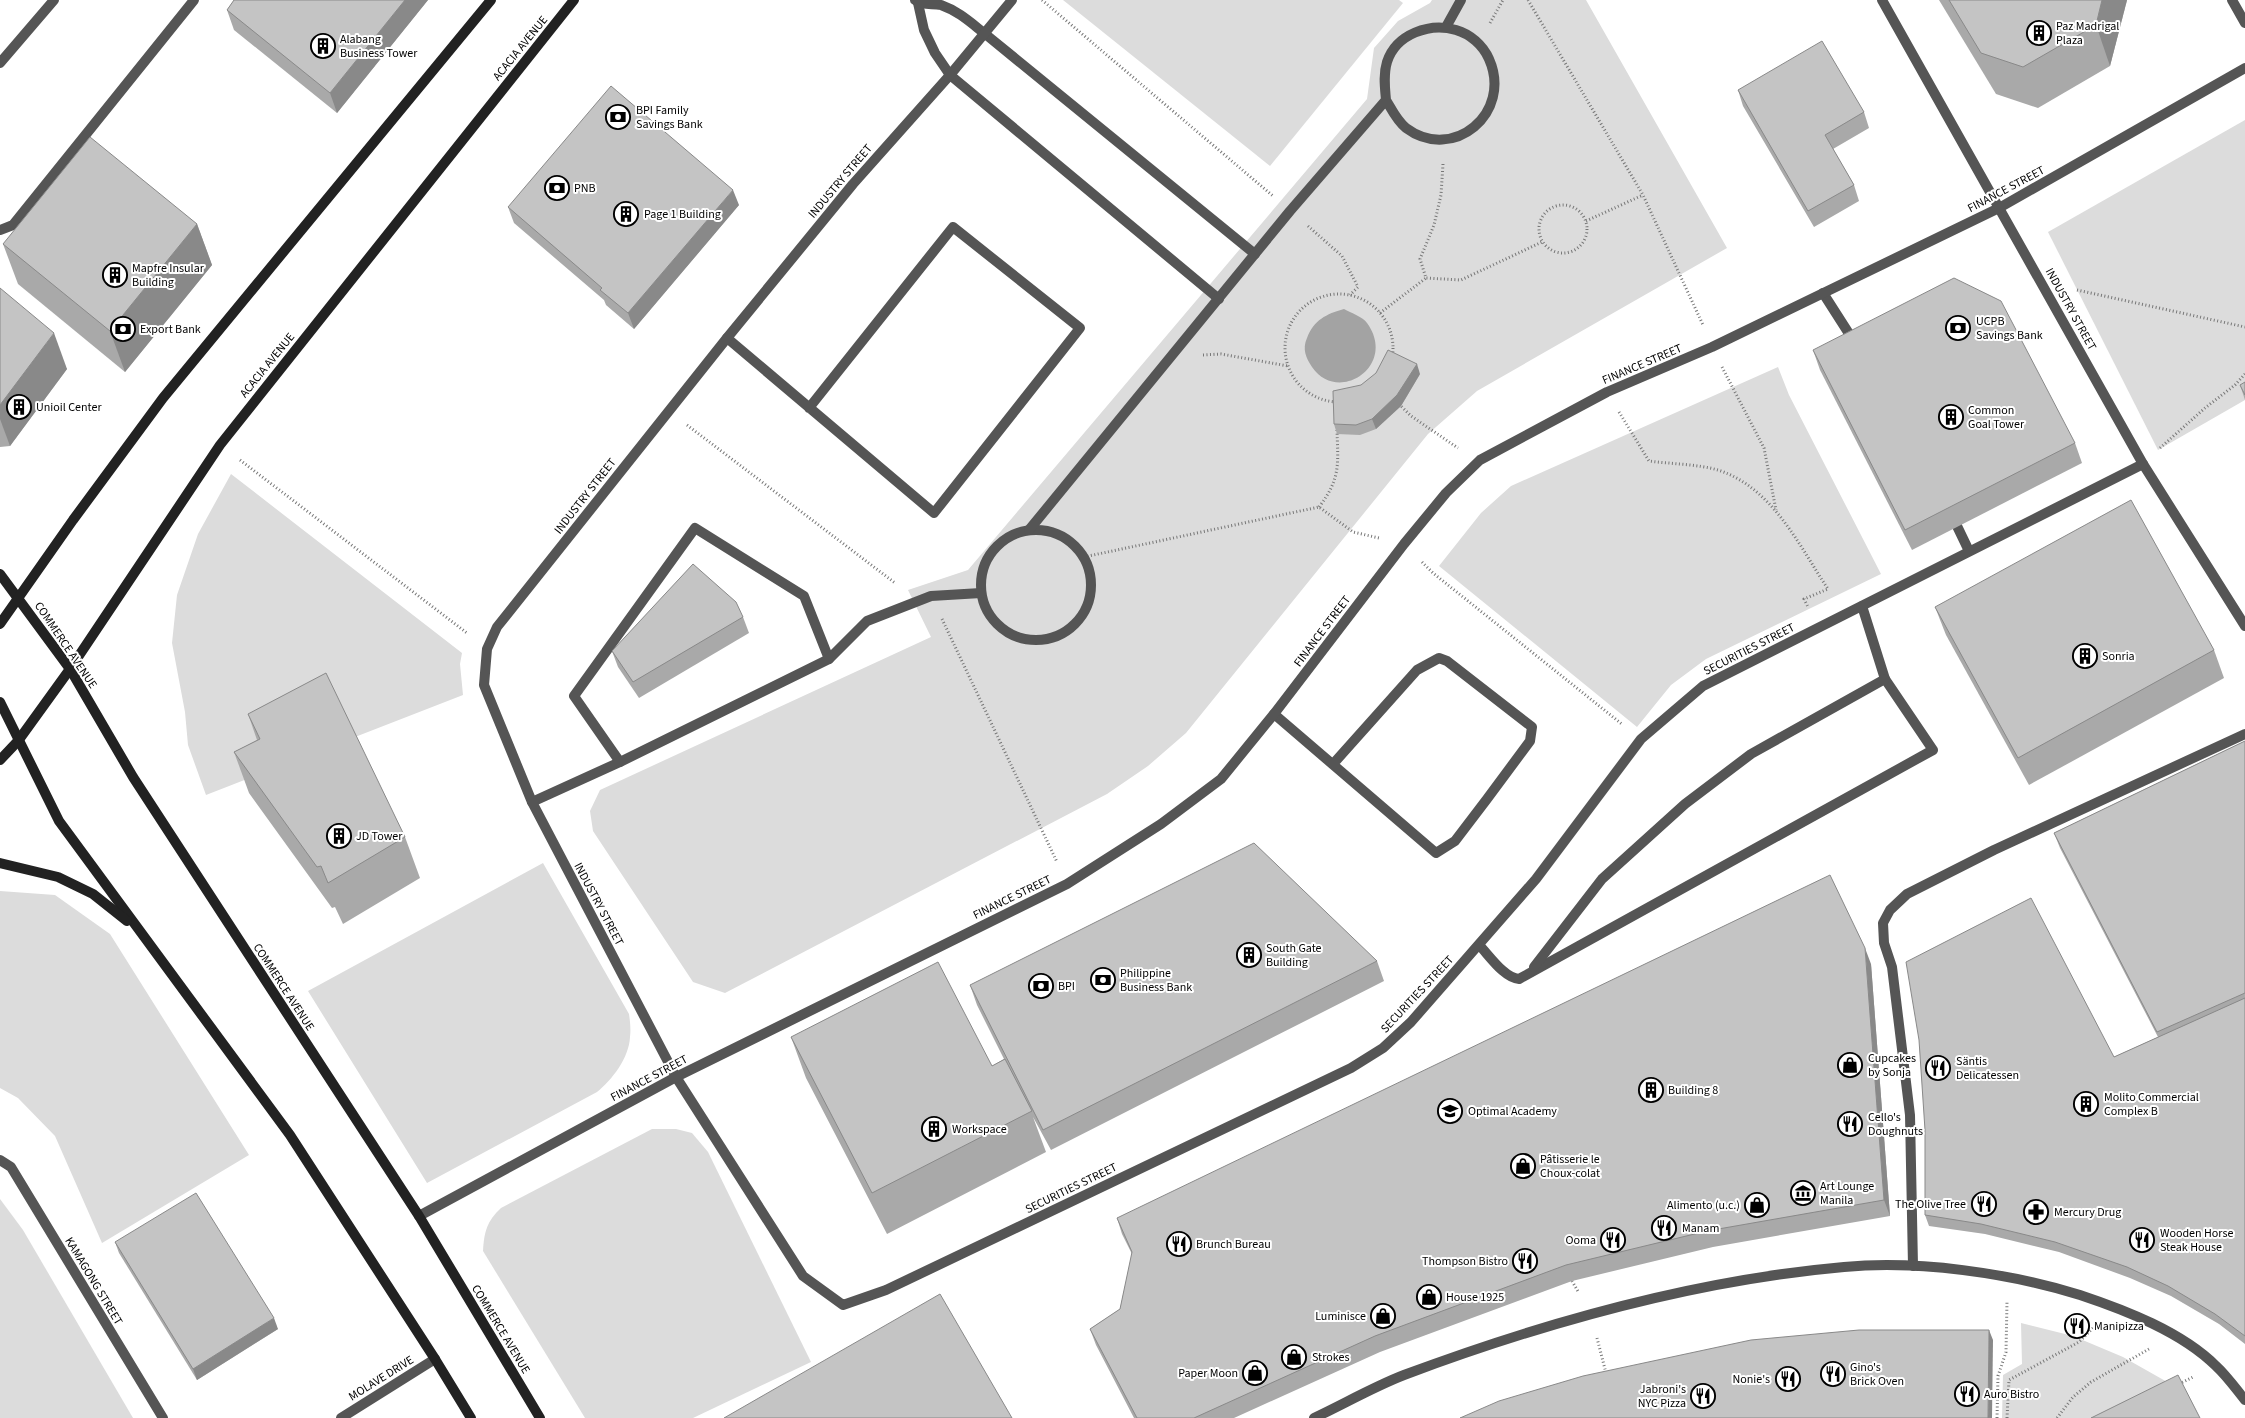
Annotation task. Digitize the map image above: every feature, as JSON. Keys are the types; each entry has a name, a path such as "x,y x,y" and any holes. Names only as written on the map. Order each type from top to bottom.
{"main road":[{"path":"0,624 163,398 491,0"},
{"name":"ACACIA AVENUE","path":"0,760 18,741 70,669 220,445 574,0"},
{"name":"COMMERCE AVENUE","path":"0,574 19,597 70,669 133,777 419,1216 540,1418"},
{"path":"0,702 59,821 290,1135 471,1418"},
{"path":"0,862 58,877 93,894 136,928"}],"street":[{"path":"0,63 54,0"},
{"path":"0,230 13,225 194,0"},
{"name":"INDUSTRY STREET","path":"676,1077 532,802 484,685 487,649 497,627 727,338 853,184 950,75 1012,0"},
{"path":"1446,27 1461,0"},
{"name":"INDUSTRY STREET","path":"1882,0 2130,440 2245,626"},
{"path":"2232,0 2245,23"},
{"path":"1219,299 950,75 934,53 924,30 916,1 951,9 972,22 1255,254"},
{"path":"1446,27 1464,32 1479,43 1486,52 1494,70 1496,81 1494,100 1486,115 1472,129 1459,136 1439,139 1424,137 1407,128 1396,117 1386,100 1384,81 1387,62 1395,48 1410,35 1426,28 1446,27"},
{"name":"FINANCE STREET","path":"419,1216 676,1077 1067,884 1161,824 1221,779 1274,714 1404,544 1446,493 1480,460 1607,392 1712,347 1999,208 2245,68"},
{"path":"1029,530 1173,357 1290,211 1386,100"},
{"path":"727,338 934,513 1080,328 953,227 810,408"},
{"path":"1823,293 1859,351"},
{"name":"SECURITIES STREET","path":"676,1077 803,1276 843,1305 886,1290 1352,1068 1383,1048 1411,1022 1536,879 1641,739 1703,686 2144,464"},
{"path":"1958,526 1969,551"},
{"path":"620,762 574,696 695,528 804,596 829,660"},
{"path":"1029,530 1054,532 1072,542 1084,557 1091,574 1092,593 1086,610 1078,624 1066,633 1049,641 1016,637 1000,627 988,612 981,593 980,574 988,557 1001,542 1015,533 1029,530"},
{"path":"532,802 620,762 829,660 867,621 932,596 981,593"},
{"path":"1479,945 1513,978 1519,978 1934,750 1884,679 1862,606"},
{"path":"1274,714 1436,853 1455,842 1530,741 1532,726 1447,661 1439,658 1417,670 1333,764"},
{"path":"1530,972 1602,879 1685,804 1751,754 1884,679"},
{"path":"1913,1266 1910,1115 1892,967 1884,943 1883,923 1890,910 1907,894 1994,850 2245,734"},
{"name":"KAMAGONG STREET","path":"0,1160 11,1167 163,1418"},
{"path":"1314,1418 1402,1376 1590,1312 1737,1281 1845,1266 1913,1266 2007,1276 2061,1289 2115,1306 2174,1334 2216,1365 2245,1400"},
{"name":"MOLAVE DRIVE","path":"341,1418 435,1359"}],"path":[{"path":"1042,0 1342,256 1358,287 1350,296"},
{"path":"1528,0 1643,196 1712,347 1764,448 1776,510"},
{"path":"1426,278 1420,259 1434,225 1441,196 1444,167 1439,139"},
{"path":"1586,221 1643,196"},
{"path":"1568,205 1576,209 1586,221 1586,236 1576,249 1562,253 1548,248 1542,242 1539,226 1542,218 1553,207 1568,205"},
{"path":"1380,313 1426,278 1461,280 1542,242"},
{"path":"2077,290 2245,327"},
{"path":"1334,294 1350,296 1366,302 1380,313 1389,328 1393,344 1392,361 1380,384 1365,396 1337,402 1322,399 1308,392 1296,380 1289,366 1285,350 1287,334 1293,319 1304,307 1318,299 1334,294"},
{"path":"1173,357 1221,354 1289,366"},
{"path":"2130,440 2158,450 2205,408 2235,385 2245,374"},
{"path":"1380,384 1385,389"},
{"path":"1607,392 1649,461 1716,470 1744,481 1776,510 1828,590 1804,599 1817,629"},
{"path":"1396,400 1411,416 1452,445"},
{"path":"1337,402 1337,410"},
{"path":"1084,557 1318,507 1327,496 1338,472 1337,426"},
{"path":"220,445 487,649"},
{"path":"1318,507 1354,532 1404,544 1433,573 1641,739"},
{"path":"1997,1418 1998,1376 2006,1352 2007,1276"},
{"path":"2007,1418 2009,1380 2079,1342 2115,1306"},
{"path":"2057,1418 2073,1397 2091,1382 2174,1334"},
{"path":"2171,1387 2216,1365"}],"shaded area":[{"path":"1063,0 1399,0 1403,3 1270,166"},
{"path":"1432,0 1586,0 1727,248 1477,391 1428,434 1186,733 1148,766 1107,794 725,993 693,982 593,831 590,811 600,790 931,637 908,590 968,570 1367,99 1374,48 1398,21 1430,3"},
{"path":"2245,120 2245,400 2158,450 2048,232"},
{"path":"1344,309 1367,323 1375,339 1375,353 1370,366 1361,375 1349,381 1336,382 1323,378 1312,367 1306,357 1305,346 1310,332 1317,322 1332,313"},
{"path":"1778,367 1789,395 1881,574 1706,659 1671,685 1637,727 1439,566 1481,513 1511,486"},
{"path":"231,474 462,653 460,664 463,695 206,795 188,745 185,712 172,643 177,595 198,534"},
{"path":"543,863 629,1014 630,1034 627,1053 614,1075 597,1092 427,1183 308,991"},
{"path":"0,891 55,895 110,934 249,1155 102,1243 55,1136 18,1098 0,1088"},
{"path":"652,1129 676,1129 692,1133 708,1152 811,1362 693,1418 585,1418 483,1251 485,1232 489,1222 501,1208"},
{"path":"0,1199 23,1230 133,1418 0,1418"},
{"path":"2021,1323 2073,1336 2123,1357 2169,1383 2099,1418 2002,1418 2003,1375 2022,1364"}],"building":[{"name":"Alabang Business Tower","path":"234,0 405,0 330,93 227,10"},
{"path":"1949,0 2102,0 2096,25 2023,67 1981,53"},
{"path":"1822,41 1864,112 1825,135 1854,185 1808,211 1738,90"},
{"name":"Page 1 Building","path":"611,86 733,190 628,313 600,290 602,288 508,207"},
{"name":"Mapfre Insular Building","path":"90,137 197,224 110,331 3,244"},
{"name":"Common Goal Tower","path":"1954,278 2001,301 2075,443 1905,530 1813,350"},
{"path":"0,288 54,333 0,405"},
{"path":"1388,350 1417,364 1397,395 1372,419 1356,425 1334,424 1333,391 1361,385 1376,373"},
{"path":"2245,382 2245,395 2240,385"},
{"name":"Sonria","path":"2131,500 2214,650 2018,758 1935,607"},
{"path":"693,564 736,602 743,617 633,682 612,651"},
{"name":"JD Tower","path":"326,673 405,837 328,883 321,866 317,867 234,752 260,739 248,714"},
{"path":"2245,741 2245,993 2157,1032 2054,833"},
{"path":"1254,843 1377,961 1043,1130 970,985"},
{"name":"Building 8","path":"1830,875 1865,948 1884,1200 1707,1231 1566,1265 1375,1336 1194,1418 1137,1418 1090,1329 1120,1309 1132,1252 1117,1218"},
{"name":"Molito Commercial Complex B","path":"2031,898 2114,1057 2245,998 2245,1336 2215,1314 2168,1286 2127,1267 2055,1242 1981,1224 1925,1215 1925,1130 1919,1040 1906,962"},
{"name":"Workspace","path":"938,962 992,1066 1005,1059 1032,1111 872,1193 791,1037"},
{"path":"196,1193 274,1318 193,1369 115,1242"},
{"path":"940,1294 1012,1418 724,1418"},
{"path":"1859,1330 1989,1330 1988,1418 1460,1418 1499,1401 1583,1376 1751,1340"},
{"path":"2178,1375 2200,1418 2091,1418"}],"place":[{"name":"Paz Madrigal Plaza","path":"2039,33"},
{"name":"Alabang Business Tower","path":"323,46"},
{"name":"BPI Family Savings Bank","path":"618,117"},
{"name":"PNB","path":"557,188"},
{"name":"Page 1 Building","path":"626,214"},
{"name":"Mapfre Insular Building","path":"115,275"},
{"name":"UCPB Savings Bank","path":"1958,328"},
{"name":"Export Bank","path":"123,329"},
{"name":"Unioil Center","path":"19,407"},
{"name":"Common Goal Tower","path":"1951,417"},
{"name":"Sonria","path":"2085,656"},
{"name":"JD Tower","path":"339,836"},
{"name":"South Gate Building","path":"1249,955"},
{"name":"Philippine Business Bank","path":"1103,980"},
{"name":"BPI","path":"1041,986"},
{"name":"Cupcakes by Sonja","path":"1850,1065"},
{"name":"Säntis Delicatessen","path":"1938,1068"},
{"name":"Building 8","path":"1651,1090"},
{"name":"Molito Commercial Complex B","path":"2086,1104"},
{"name":"Optimal Academy","path":"1450,1111"},
{"name":"Cello's Doughnuts","path":"1850,1124"},
{"name":"Workspace","path":"934,1129"},
{"name":"Pâtisserie le Choux-colat","path":"1523,1166"},
{"name":"Art Lounge Manila","path":"1803,1193"},
{"name":"The Olive Tree","path":"1984,1204"},
{"name":"Alimento (u.c.)","path":"1757,1205"},
{"name":"Mercury Drug","path":"2036,1212"},
{"name":"Manam","path":"1664,1228"},
{"name":"Ooma","path":"1613,1240"},
{"name":"Wooden Horse Steak House","path":"2142,1240"},
{"name":"Brunch Bureau","path":"1179,1244"},
{"name":"Thompson Bistro","path":"1525,1261"},
{"name":"House 1925","path":"1429,1297"},
{"name":"Luminisce","path":"1383,1316"},
{"name":"Manipizza","path":"2077,1326"},
{"name":"Strokes","path":"1294,1357"},
{"name":"Paper Moon","path":"1255,1373"},
{"name":"Gino's Brick Oven","path":"1833,1374"},
{"name":"Nonie's","path":"1788,1379"},
{"name":"Auro Bistro","path":"1967,1394"},
{"name":"Jabroni's NYC Pizza","path":"1703,1396"}]}
